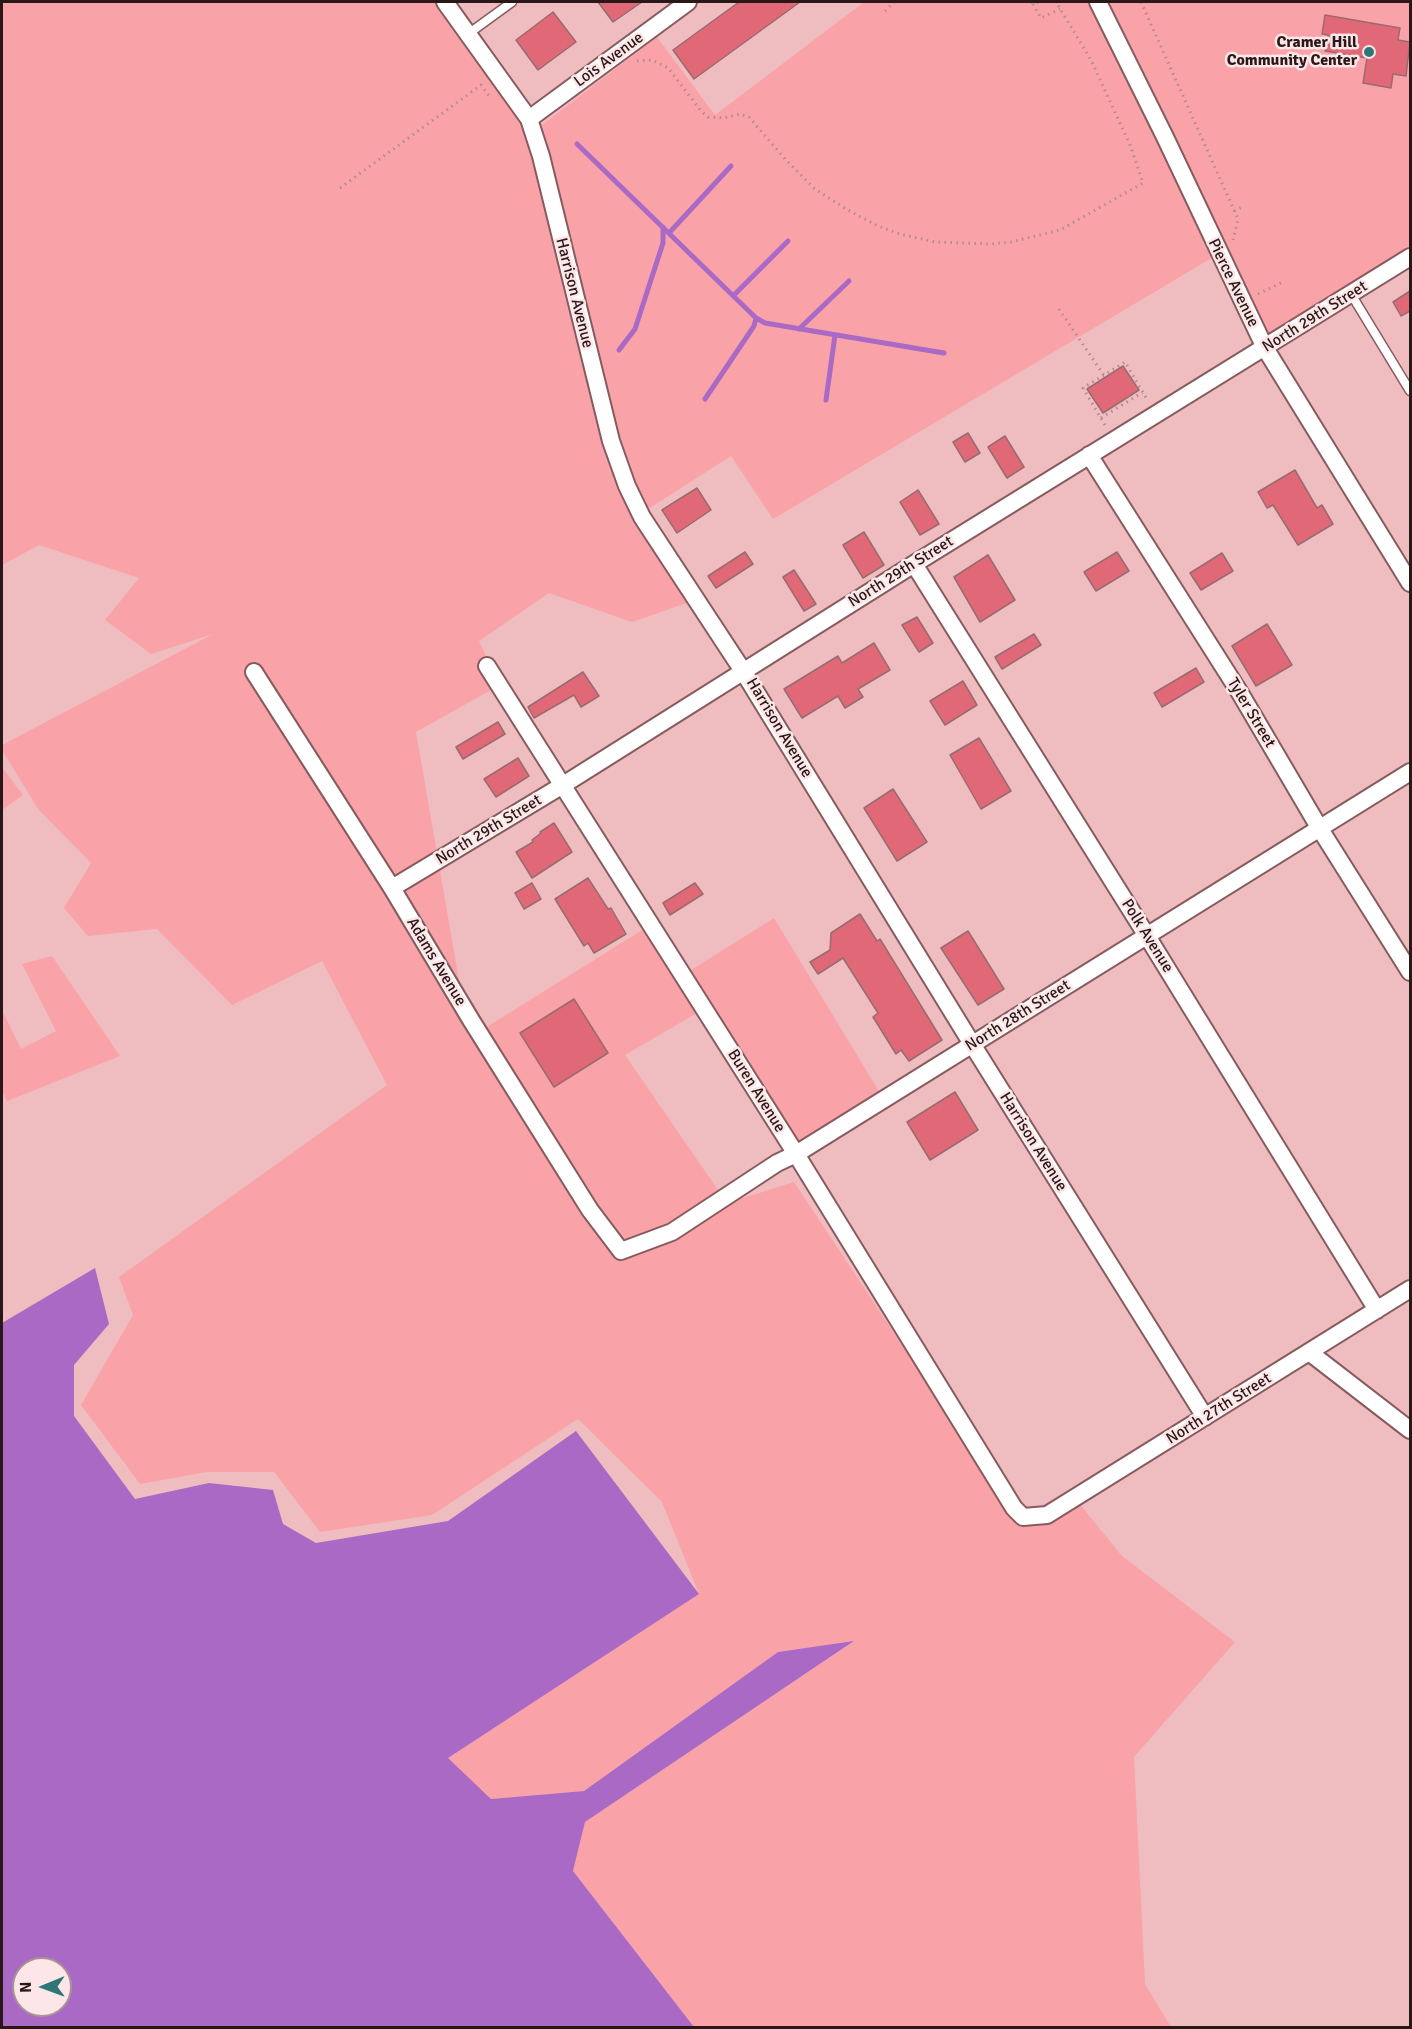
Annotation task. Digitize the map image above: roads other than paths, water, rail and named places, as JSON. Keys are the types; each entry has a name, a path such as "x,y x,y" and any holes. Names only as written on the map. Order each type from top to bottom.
{"street":[{"name":"Harrison Avenue","path":"444,2 529,119 541,156 612,441 627,486 642,517 743,670 1204,1417"},
{"name":"Lois Avenue","path":"529,119 688,2"},
{"name":"Pierce Avenue","path":"1098,2 1166,137 1265,348 1410,583"},
{"name":"North 29th Street","path":"392,888 563,785 743,670 1410,257"},
{"name":"Tyler Street","path":"1095,452 1320,829 1410,972"},
{"name":"Polk Avenue","path":"914,564 1147,936 1377,1310"},
{"name":"Buren Avenue","path":"488,666 796,1154 1007,1498 1023,1517"},
{"name":"Adams Avenue","path":"254,672 392,888 471,1020 590,1210 621,1251"},
{"name":"North 28th Street","path":"621,1251 672,1232 777,1163 796,1154 1410,772"},
{"name":"North 27th Street","path":"1023,1517 1047,1515 1410,1289"},
{"path":"1310,1352 1410,1430"}],"lane":[{"path":"468,34 512,2"},
{"path":"1351,294 1410,391"}],"waterway":[{"path":"577,144 756,318 765,323 944,353"},
{"path":"669,233 731,166"},
{"path":"619,350 635,329 663,243 663,227"},
{"path":"734,295 788,241"},
{"path":"799,329 849,281"},
{"path":"705,399 754,326 756,318"},
{"path":"826,400 835,335"}],"place":[{"name":"Cramer Hill Community Center","path":"1369,52"}]}
